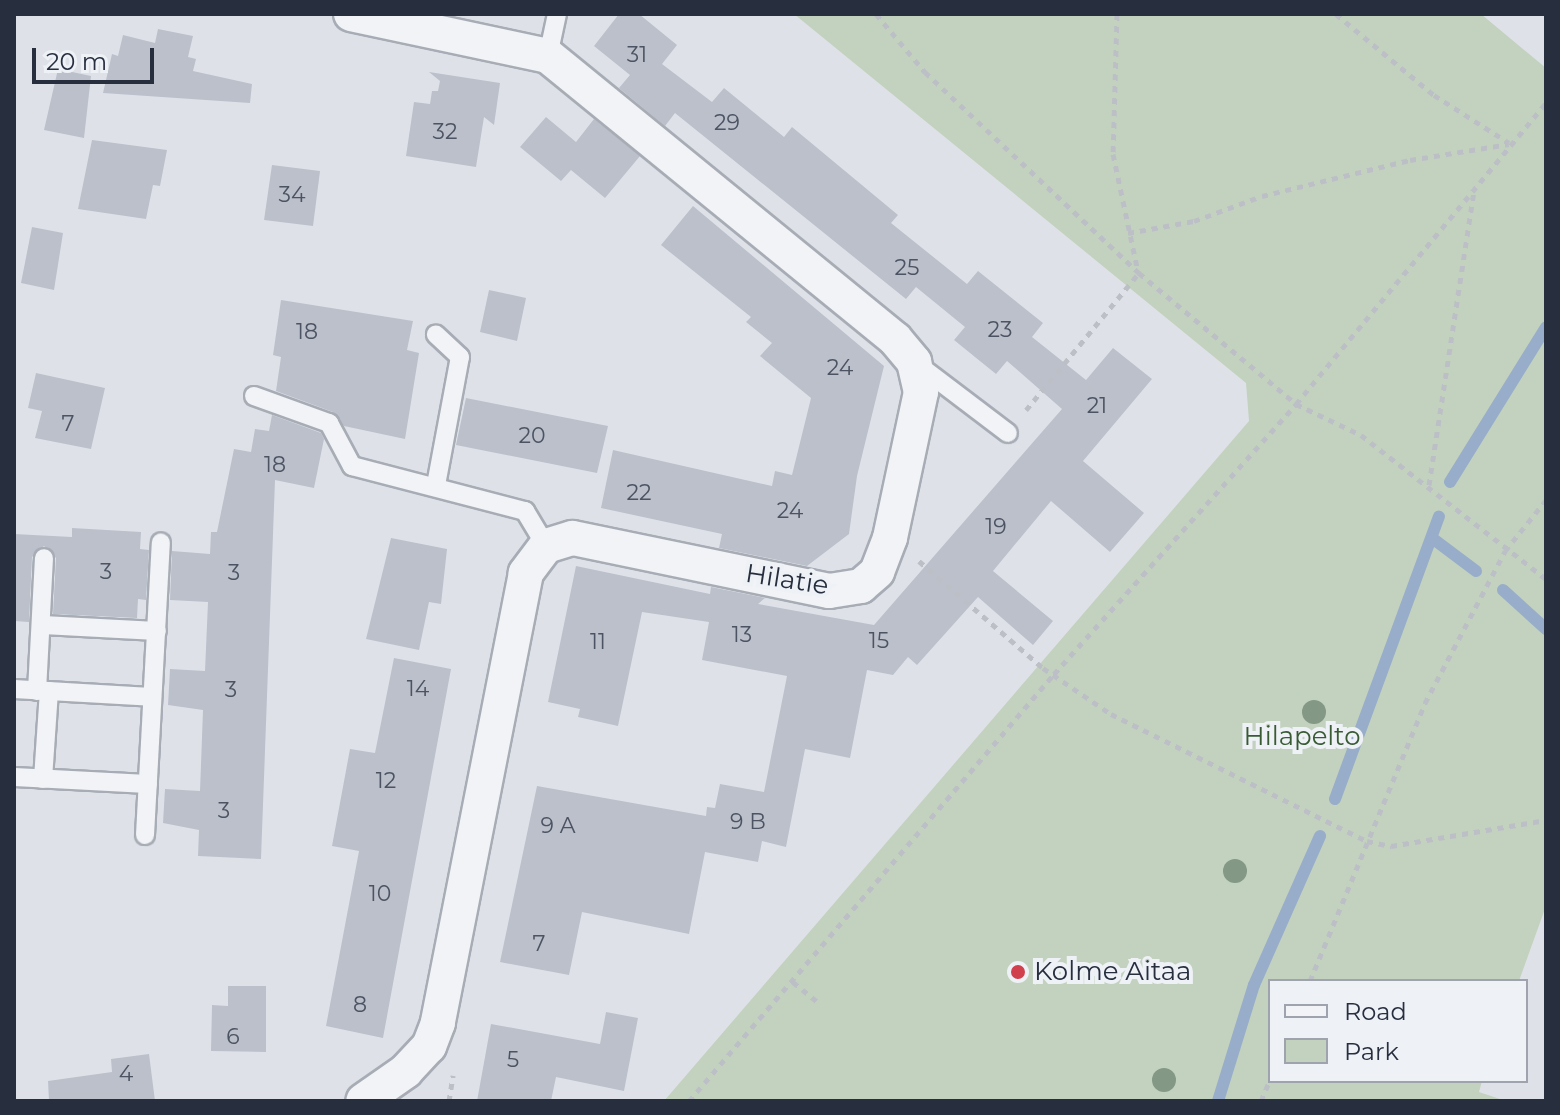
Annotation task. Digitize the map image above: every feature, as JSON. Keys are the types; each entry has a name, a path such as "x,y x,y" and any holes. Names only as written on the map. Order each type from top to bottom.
{"street":[{"path":"351,14 548,56 895,339 914,362"},
{"name":"Hilatie","path":"546,546 572,538 829,591 861,586 877,572 890,538 921,392 914,362"},
{"path":"363,1101 406,1071 429,1046 438,1023 526,573 546,546"}],"lane":[{"path":"548,56 557,14"},
{"path":"436,335 460,357 436,485"},
{"path":"914,362 1008,433"},
{"path":"254,396 329,423 352,466 436,485 525,511 546,546"},
{"path":"145,835 161,542"},
{"path":"43,779 44,558"},
{"path":"43,625 157,631"},
{"path":"14,689 151,697"},
{"path":"14,777 148,784"}],"path":[{"path":"876,14 925,72 1139,273 1296,404 1361,435 1429,485 1505,551 1546,579"},
{"path":"1117,14 1113,154 1139,273"},
{"path":"1336,14 1434,95 1510,144"},
{"path":"689,1101 1054,674 1296,404 1546,103"},
{"path":"1128,233 1194,221 1262,196 1410,160 1510,144"},
{"path":"1429,485 1474,191"},
{"path":"1008,433 1139,273"},
{"path":"1311,979 1425,703 1505,551 1546,500"},
{"path":"890,538 1054,674 1111,714 1367,841 1391,846 1546,820"},
{"path":"793,982 819,1003"}],"green space":[{"name":"Hilapelto","path":"794,14 1481,14 1546,68 1546,906 1520,979 1268,979 1268,1083 1481,1083 1479,1092 1506,1101 664,1101 1249,421 1246,383"}],"building":[{"path":"619,14 639,14 677,45 662,64 712,102 724,88 784,137 792,127 898,215 891,223 967,284 978,271 1043,323 1032,337 1086,380 1113,348 1152,379 1083,461 1144,513 1110,552 1051,501 993,571 1053,621 1033,645 978,597 917,665 908,657 893,675 867,670 850,758 805,749 786,847 762,841 758,862 705,852 689,934 582,912 569,975 500,962 537,786 706,816 707,807 715,808 720,784 764,792 787,676 702,660 709,622 642,612 618,726 578,717 580,709 548,702 576,566 710,594 711,587 765,598 758,604 874,625 1062,409 1007,361 996,374 954,340 965,327 916,287 906,299 675,113 665,126 619,88 630,75 594,46"},
{"path":"158,29 193,36 188,57 196,59 193,71 252,84 250,103 103,93 112,54 118,56 123,35 155,43"},
{"path":"58,69 91,76 84,138 44,130"},
{"path":"429,72 500,83 494,125 484,117 476,167 406,156 414,102 430,104 432,91 438,91 440,81"},
{"path":"546,117 576,142 594,119 640,156 605,198 571,170 561,181 520,147"},
{"path":"92,140 167,150 160,186 153,185 146,219 78,209"},
{"path":"272,165 320,171 313,226 264,220"},
{"path":"693,206 884,366 857,476 849,534 807,566 719,548 722,534 601,508 613,450 772,486 775,471 792,475 811,398 760,356 772,343 746,322 751,317 661,245"},
{"path":"32,227 63,233 54,290 21,283"},
{"path":"489,290 526,298 517,341 480,332"},
{"path":"281,300 413,321 407,350 419,353 405,439 344,426 333,412 276,391 281,357 273,355"},
{"path":"36,373 105,388 91,449 35,438 42,411 28,408"},
{"path":"466,398 608,426 597,473 456,445"},
{"path":"272,415 321,433 324,439 314,488 275,480 261,859 198,856 199,830 163,823 165,789 200,791 203,710 168,705 170,669 205,671 208,602 170,600 172,551 210,554 211,532 217,532 234,449 251,452 255,429 269,431"},
{"path":"72,528 141,532 140,549 149,550 146,600 138,599 137,618 53,614 56,558 44,546 32,557 29,622 14,621 14,534 72,537"},
{"path":"391,538 447,549 441,604 429,602 419,650 366,639"},
{"path":"394,658 451,669 383,1038 326,1026 359,851 332,846 350,749 375,753"},
{"path":"228,986 266,986 266,1052 211,1051 212,1005 228,1006"},
{"path":"606,1012 638,1018 624,1091 556,1077 551,1101 477,1101 491,1024 600,1044"},
{"path":"149,1054 155,1101 49,1101 48,1081 112,1072 111,1059"}],"waterway":[{"path":"1450,482 1546,327"},
{"path":"1335,799 1439,517"},
{"path":"1432,538 1476,571"},
{"path":"1503,590 1546,629"},
{"path":"1218,1101 1254,985 1320,836"}],"place":[{"name":"Kolme Aitaa","path":"1018,972"}]}
